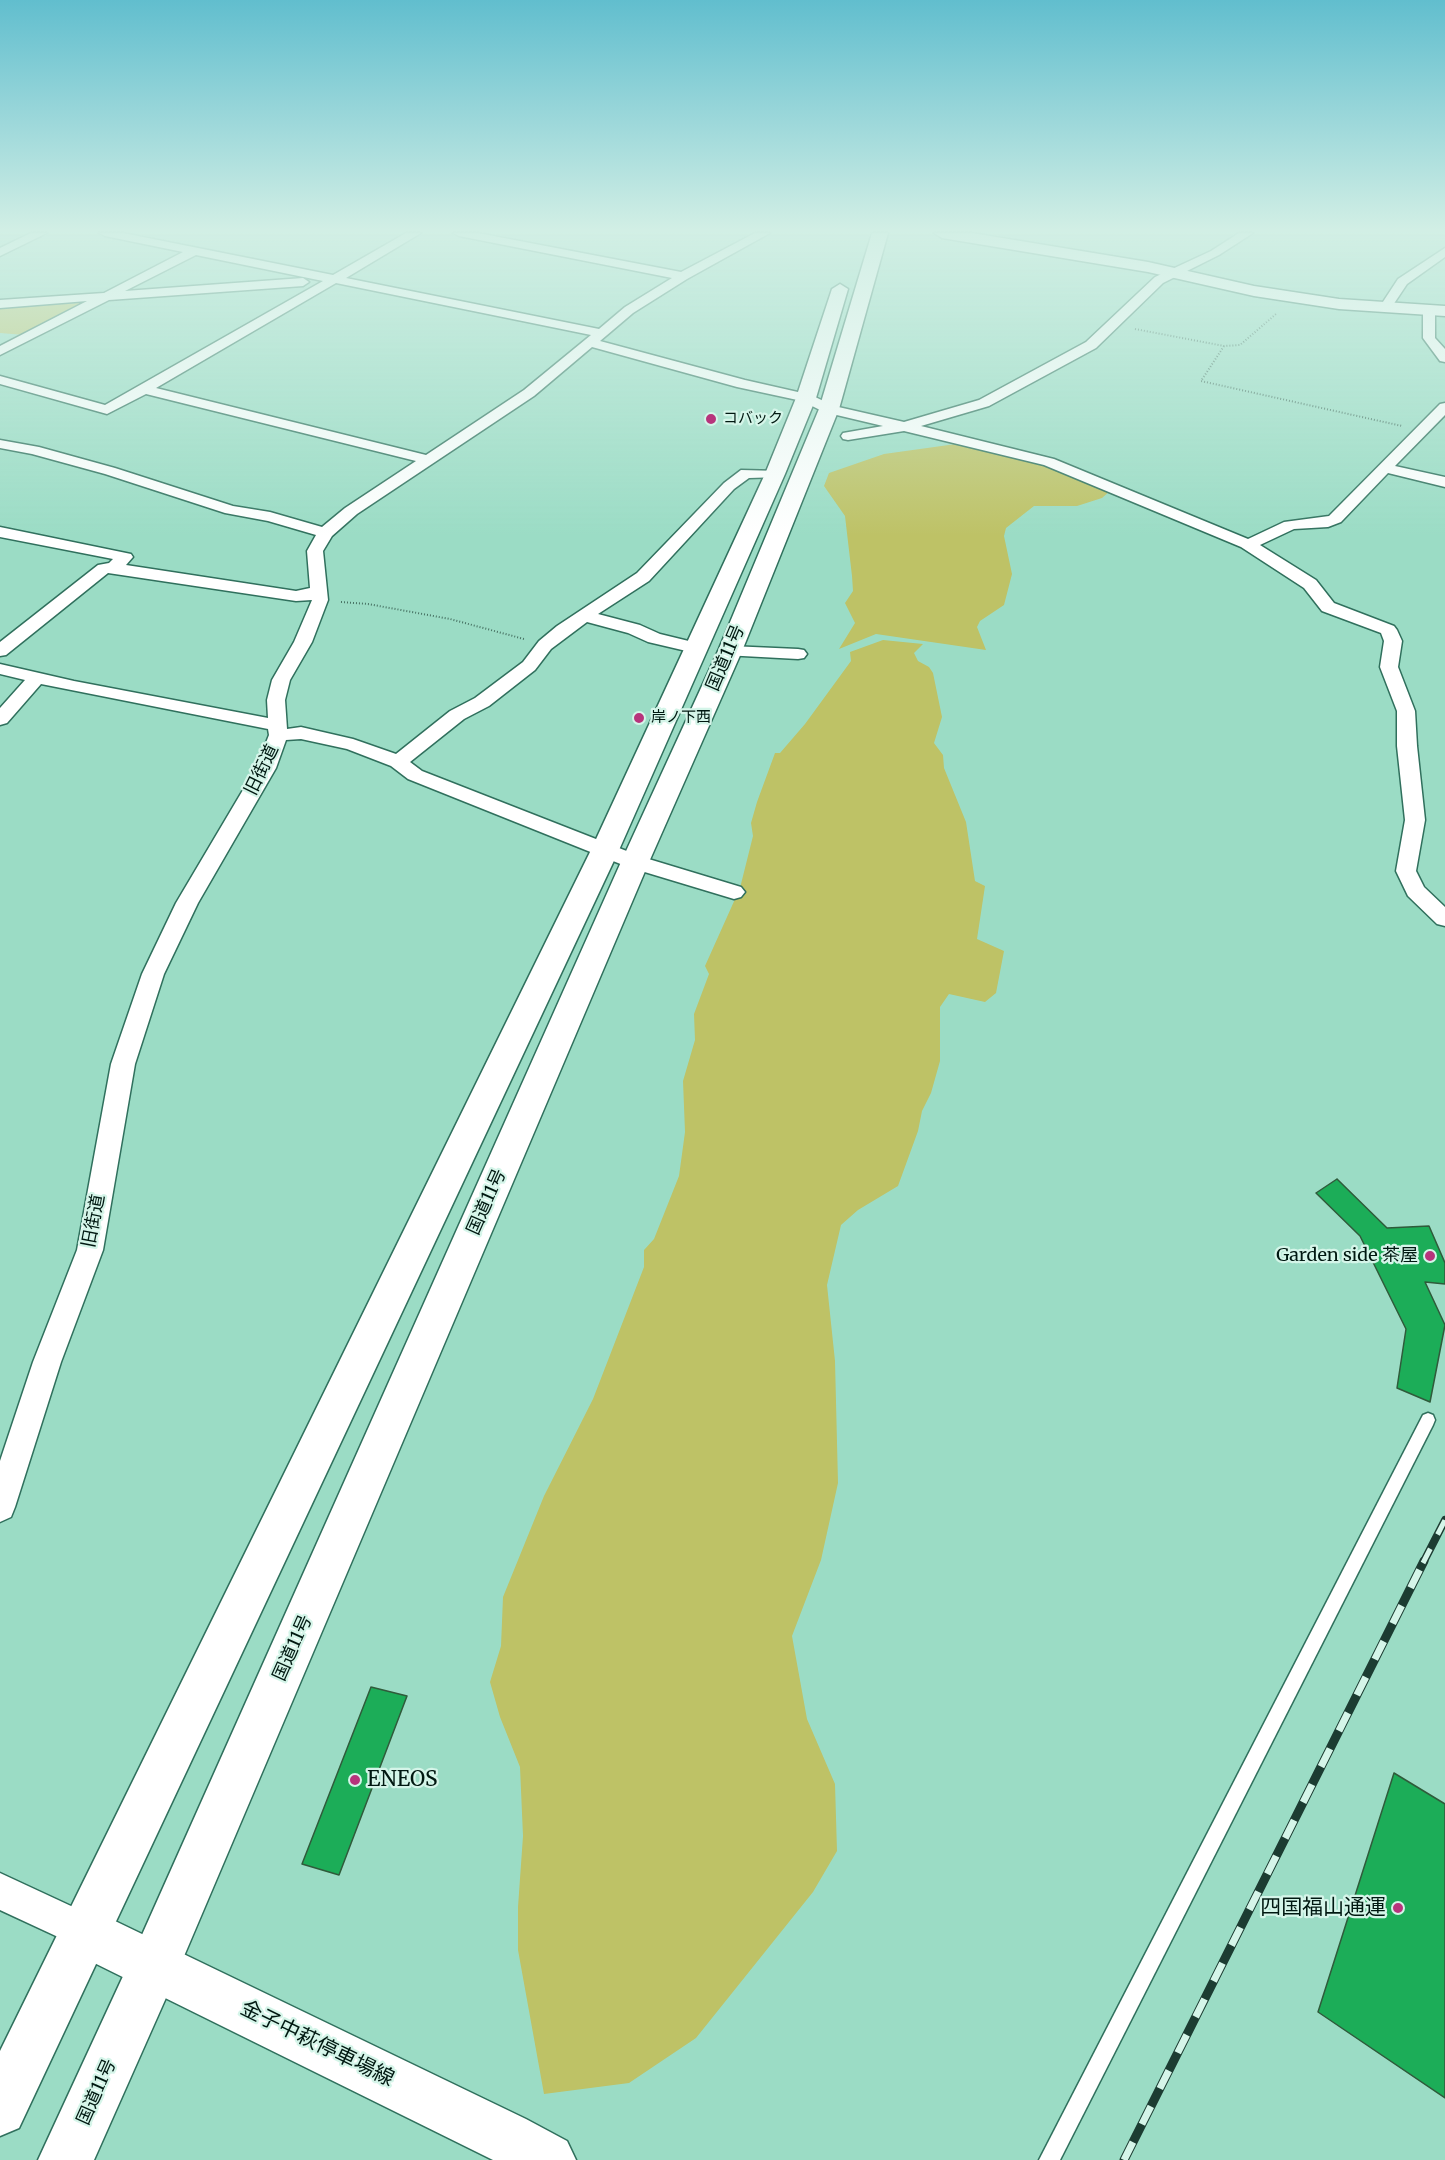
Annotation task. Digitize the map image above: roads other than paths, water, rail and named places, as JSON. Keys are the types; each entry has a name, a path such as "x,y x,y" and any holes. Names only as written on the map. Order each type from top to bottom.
{"main road":[{"name":"国道11号","path":"0,2109 605,850 775,474 818,403 834,334"},
{"name":"国道11号","path":"66,2160 155,1964 635,862 730,651 843,334"},
{"name":"金子中萩停車場線","path":"86,1932 155,1964 548,2160"}],"street":[{"path":"0,351 34,334"},
{"path":"0,380 107,410 239,334"},
{"path":"577,334 596,338 613,347 742,384 1049,462 1247,544 1305,580 1328,607 1388,630 1393,641 1389,667 1406,711 1407,746 1415,820 1406,871 1415,891 1445,919"},
{"path":"0,444 34,450 110,471 230,510 270,517 325,533 351,511 529,393 601,334"},
{"path":"848,436 906,426 984,403 1091,345 1102,334"},
{"path":"1430,334 1429,338 1445,358"},
{"path":"0,335 26,338"},
{"path":"144,389 429,460"},
{"path":"1247,544 1262,540 1290,525 1328,522 1335,519 1445,407"},
{"path":"1385,468 1445,482"},
{"path":"398,762 457,715 482,702 529,666 545,645 563,630 643,577 729,486 746,473 775,474"},
{"path":"0,532 125,557 113,568"},
{"name":"旧街道","path":"0,1506 46,1362 90,1250 123,1064 153,974 186,903 266,768 278,729 276,700 282,680 303,642 320,596 315,550 325,533"},
{"path":"0,651 104,568 296,596 320,596"},
{"path":"586,616 654,638 695,648"},
{"path":"730,651 798,654"},
{"path":"0,669 353,745 398,762 415,776 635,862 734,892"},
{"path":"0,719 37,678"},
{"path":"0,1891 86,1932"}],"lane":[{"path":"1050,2160 1428,1420"}],"railway":[{"path":"1423,1563 1445,1520"},
{"path":"1124,2160 1424,1561"}],"place":[{"name":"コバック","path":"711,419"},
{"name":"岸ノ下西","path":"639,718"},
{"name":"Garden side 茶屋","path":"1430,1256"},
{"name":"ENEOS","path":"355,1780"},
{"name":"四国福山通運","path":"1398,1908"}]}
